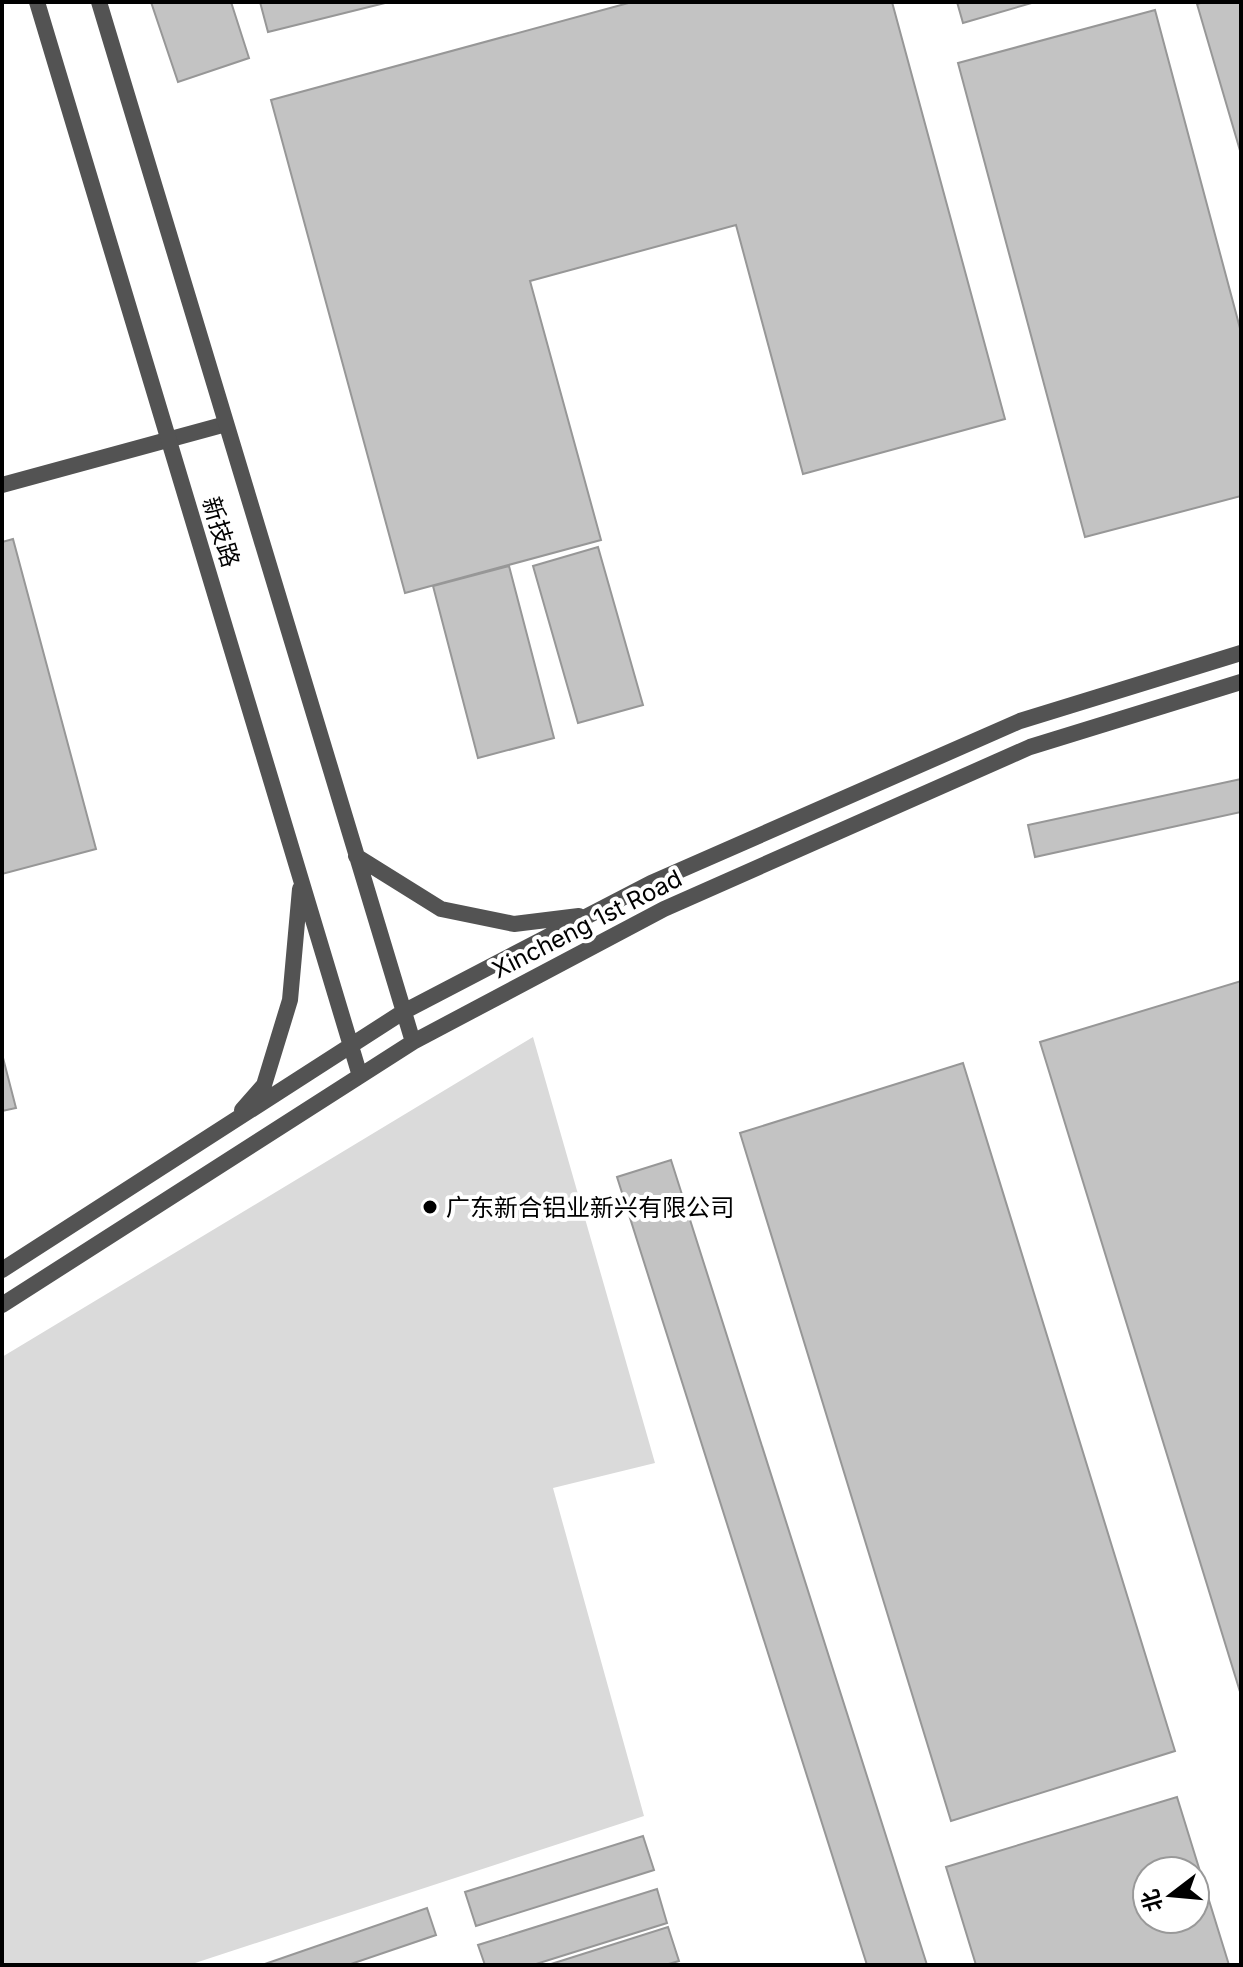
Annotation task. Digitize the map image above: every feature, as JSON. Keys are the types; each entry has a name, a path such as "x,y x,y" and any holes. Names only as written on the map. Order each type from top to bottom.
{"street":[{"name":"新技路","path":"37,2 360,1076"},
{"name":"新技路","path":"99,2 413,1042"},
{"path":"2,485 226,424"},
{"name":"Xincheng 1st Road","path":"2,1270 403,1012 651,883 1020,721 1241,653"},
{"name":"Xincheng 1st Road","path":"2,1305 413,1042 664,909 1030,747 1241,682"},
{"path":"356,856 441,909 514,924 589,915"},
{"path":"229,1125 264,1085 290,1000 301,880"}],"shaded area":[{"path":"533,1037 655,1463 553,1488 644,1816 189,1965 2,1965 2,1357"}],"building":[{"path":"151,2 231,2 249,58 178,82"},
{"path":"260,2 389,2 268,32"},
{"path":"632,2 892,2 1005,419 803,474 736,225 530,281 601,540 405,593 271,100"},
{"path":"957,2 1035,2 963,23"},
{"path":"1241,2 1241,154 1197,4"},
{"path":"1155,10 1241,332 1241,496 1085,537 958,63"},
{"path":"13,539 96,849 2,874 2,542"},
{"path":"598,547 643,705 578,723 533,566"},
{"path":"509,566 554,738 478,758 433,586"},
{"path":"1241,779 1241,812 1035,857 1028,825"},
{"path":"1241,981 1241,1695 1040,1042"},
{"path":"2,1054 16,1108 2,1111"},
{"path":"963,1063 1175,1751 951,1821 740,1133"},
{"path":"671,1160 927,1965 867,1965 617,1177"},
{"path":"1177,1797 1195,1855 1131,1855 1131,1935 1211,1935 1211,1907 1229,1965 976,1965 946,1867"},
{"path":"643,1836 654,1870 476,1926 465,1892"},
{"path":"657,1889 667,1923 533,1965 485,1965 478,1945"},
{"path":"427,1908 436,1935 348,1965 262,1965"},
{"path":"668,1927 679,1961 665,1965 548,1965"}],"place":[{"name":"广东新合铝业新兴有限公司","path":"430,1207"}]}
